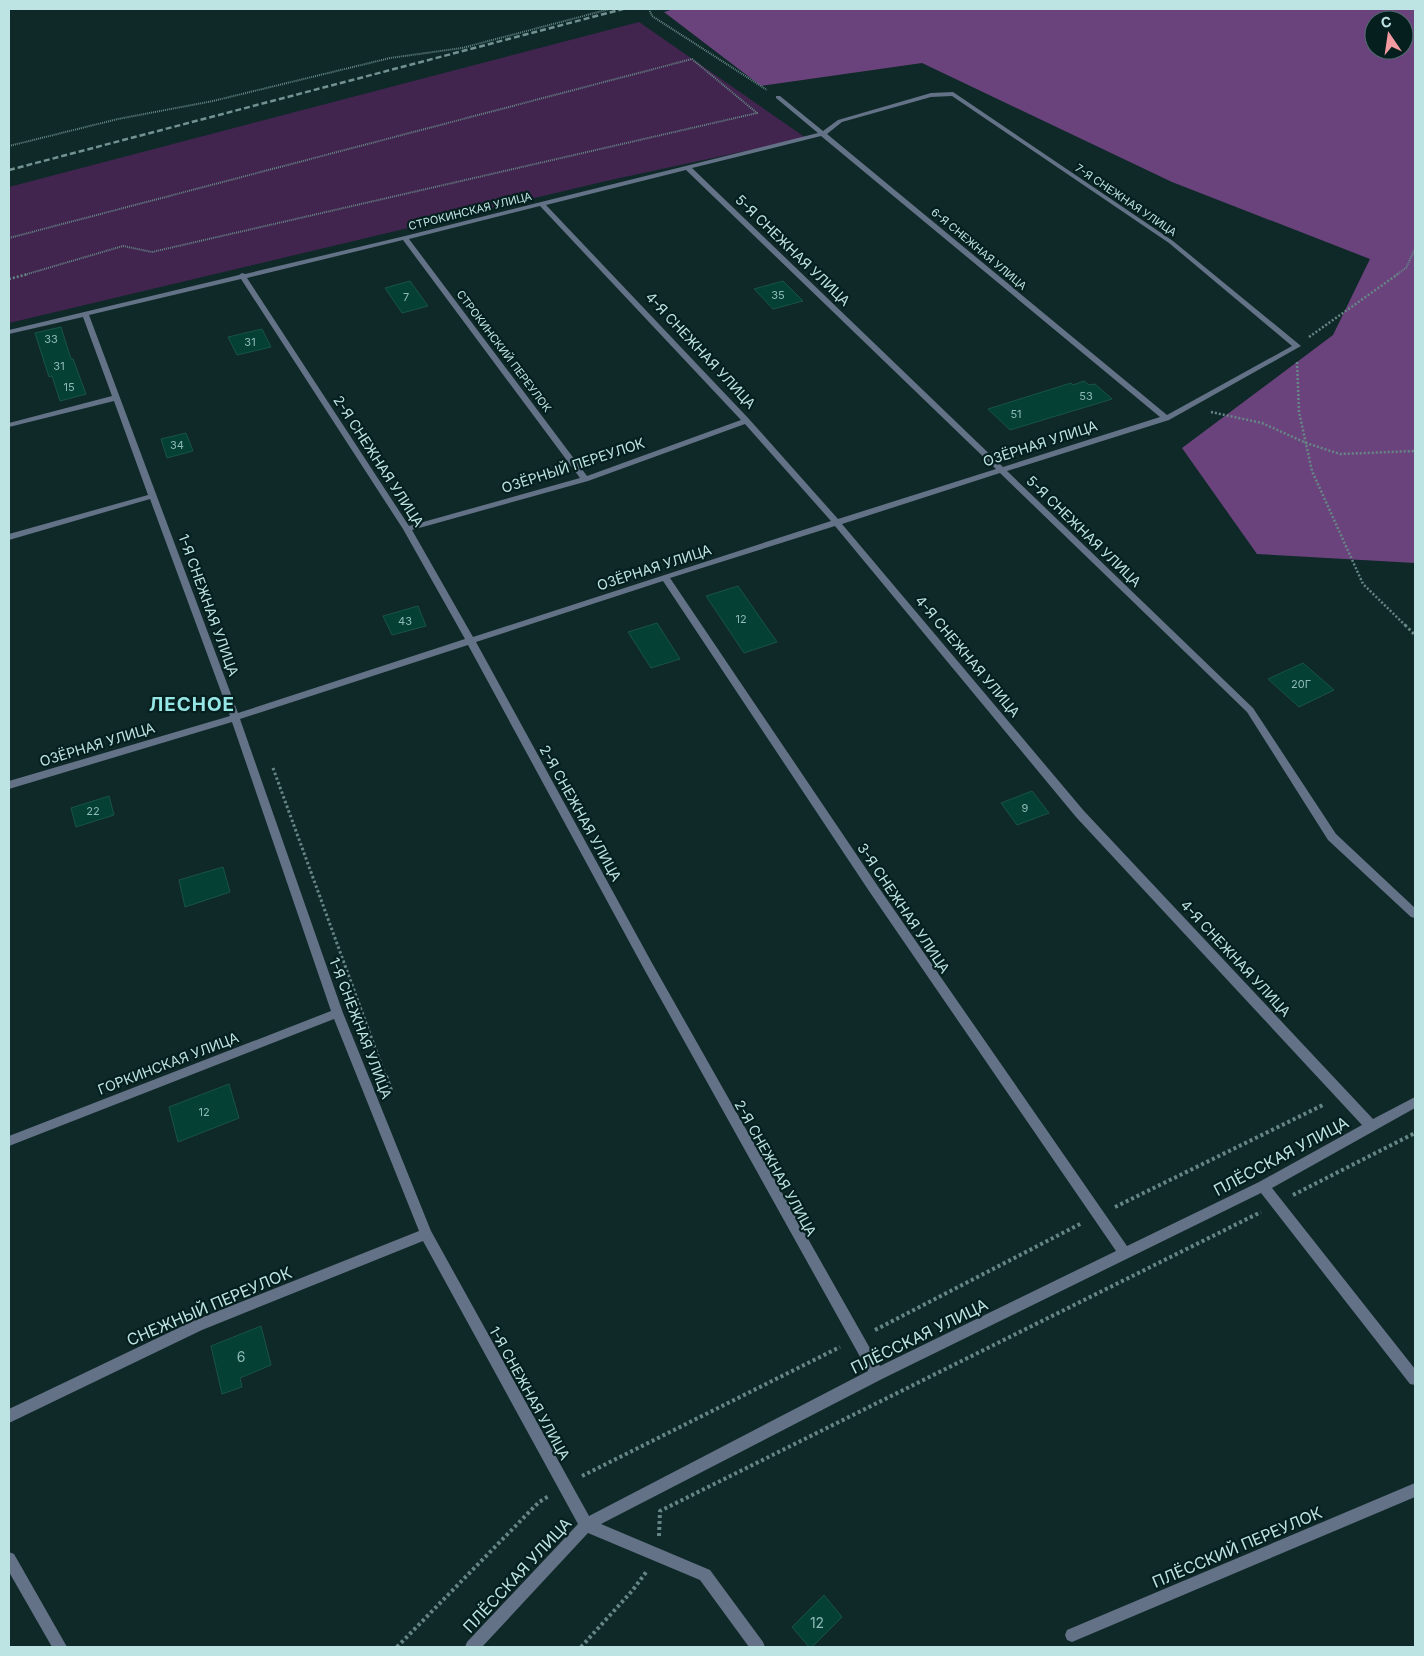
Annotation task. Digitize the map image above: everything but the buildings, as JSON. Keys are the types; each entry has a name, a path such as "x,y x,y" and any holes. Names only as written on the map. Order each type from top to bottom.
{"street":[{"name":"7-Я СНЕЖНАЯ УЛИЦА","path":"931,95 953,94 1163,236 1297,346"},
{"name":"СТРОКИНСКАЯ УЛИЦА","path":"9,332 405,238 824,133 840,122 931,95"},
{"name":"6-Я СНЕЖНАЯ УЛИЦА","path":"778,97 824,133 1166,418"},
{"name":"5-Я СНЕЖНАЯ УЛИЦА","path":"687,167 1250,710 1332,837 1415,914"},
{"name":"4-Я СНЕЖНАЯ УЛИЦА","path":"542,204 746,421 837,523 1080,814 1371,1126"},
{"name":"СТРОКИНСКИЙ ПЕРЕУЛОК","path":"405,238 586,479"},
{"name":"2-Я СНЕЖНАЯ УЛИЦА","path":"242,276 407,529 472,640 648,966 877,1374"},
{"name":"1-Я СНЕЖНАЯ УЛИЦА","path":"85,313 235,717 337,1012 426,1234 586,1525"},
{"name":"ОЗЁРНАЯ УЛИЦА","path":"9,785 235,717 665,577 1166,418 1297,346"},
{"path":"9,425 115,398"},
{"name":"ОЗЁРНЫЙ ПЕРЕУЛОК","path":"407,529 586,479 746,421"},
{"path":"9,536 153,496"},
{"name":"3-Я СНЕЖНАЯ УЛИЦА","path":"665,577 873,888 1124,1253"},
{"name":"ГОРКИНСКАЯ УЛИЦА","path":"9,1141 337,1012"},
{"name":"ПЛЁССКАЯ УЛИЦА","path":"472,1647 586,1525 877,1374 1263,1186 1415,1102"},
{"path":"1263,1186 1415,1379"},
{"name":"СНЕЖНЫЙ ПЕРЕУЛОК","path":"9,1416 198,1324 426,1234"},
{"name":"ПЛЁССКИЙ ПЕРЕУЛОК","path":"1072,1635 1415,1490"},
{"path":"586,1525 705,1575 758,1647"},
{"path":"9,1559 60,1647"}],"path":[{"path":"9,146 110,121 213,101 390,58 462,48 610,9"},
{"path":"650,9 652,16 778,97"},
{"path":"9,238 692,59 757,113 152,252 123,246 9,279"},
{"path":"1415,250 1406,268 1297,346 1299,412 1312,472 1363,584 1415,634"},
{"path":"1207,412 1262,423 1306,443 1340,454 1415,451"},
{"path":"270,758 394,1101"},
{"path":"581,1647 632,1591 658,1555 660,1512 1415,1133"},
{"path":"578,1468 587,1484"}],"shaded area":[{"path":"674,9 1415,9 1415,563 1257,554 1182,448 1333,335 1370,259 1172,182 922,63 761,86 664,12"},
{"path":"639,22 806,138 606,181 9,323 9,187"}],"railway":[{"path":"9,170 623,9"}],"district":[{"name":"ЛЕСНОЕ","path":"192,704"}]}
